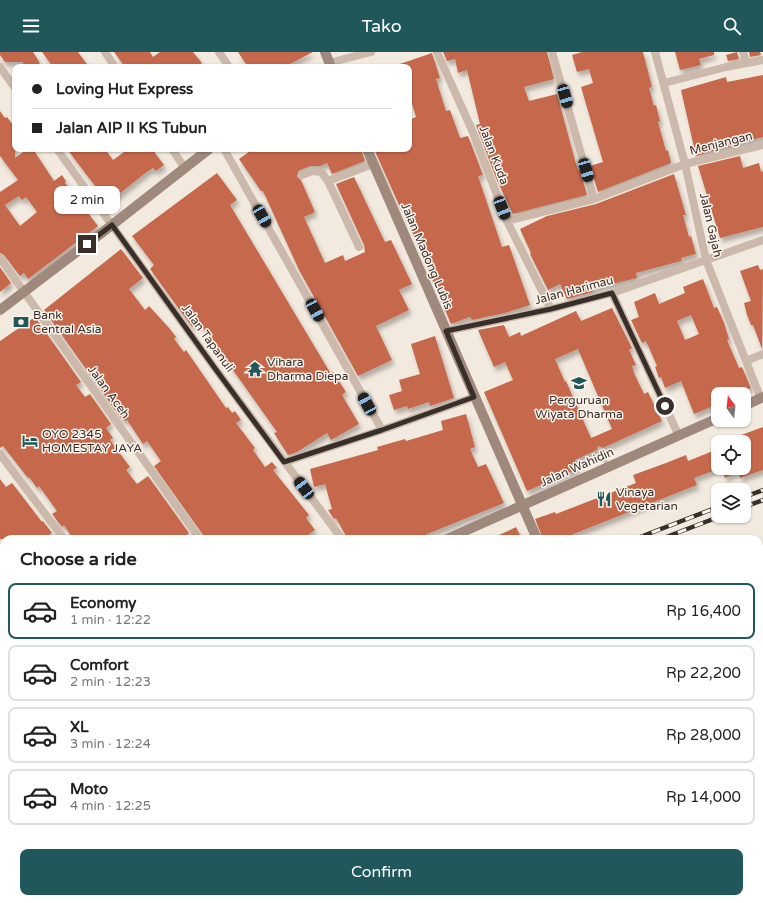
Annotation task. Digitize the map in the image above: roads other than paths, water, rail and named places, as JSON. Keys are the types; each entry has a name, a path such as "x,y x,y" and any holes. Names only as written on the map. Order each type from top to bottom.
{"street":[{"path":"105,52 113,64"},
{"path":"220,52 227,64"},
{"path":"325,52 328,64"},
{"path":"334,64 371,52"},
{"name":"Jalan Kuda","path":"437,52 472,130 507,221 551,309"},
{"path":"552,52 594,199"},
{"name":"Jalan Gajah","path":"655,52 685,164 706,260 762,398"},
{"path":"743,52 746,62"},
{"path":"664,83 746,62 763,60"},
{"path":"0,67 12,84"},
{"name":"Menjangan","path":"507,221 594,199 685,164 763,145"},
{"name":"Jalan Tapanuli","path":"59,152 214,367 339,535"},
{"path":"174,152 184,167"},
{"path":"0,310 205,152"},
{"path":"226,152 382,430"},
{"name":"Jalan Madong Lubis","path":"368,152 521,506 535,535"},
{"path":"328,181 373,164"},
{"path":"302,175 312,171 321,172 328,181 359,247"},
{"name":"Jalan Harimau","path":"446,331 551,309 612,293 763,240"},
{"name":"Jalan Aceh","path":"0,258 197,535"},
{"path":"612,293 679,436"},
{"path":"746,361 763,354"},
{"path":"284,462 382,430 474,397"},
{"path":"751,403 762,398"},
{"name":"Jalan Wahidin","path":"456,535 711,421"},
{"path":"0,454 61,535"}],"lane":[{"path":"600,449 608,467"}],"railway":[{"path":"751,494 763,490"},
{"path":"751,504 763,500"},
{"path":"645,535 711,510"},
{"path":"671,535 711,520"}],"place":[{"name":"Bank Central Asia","path":"21,322"},
{"name":"Vihara Dharma Diepa","path":"255,369"},
{"name":"Perguruan Wiyata Dharma","path":"579,383"},
{"name":"OYO 2345 HOMESTAY JAYA","path":"30,441"},
{"name":"Vinaya Vegetarian","path":"604,499"}]}
